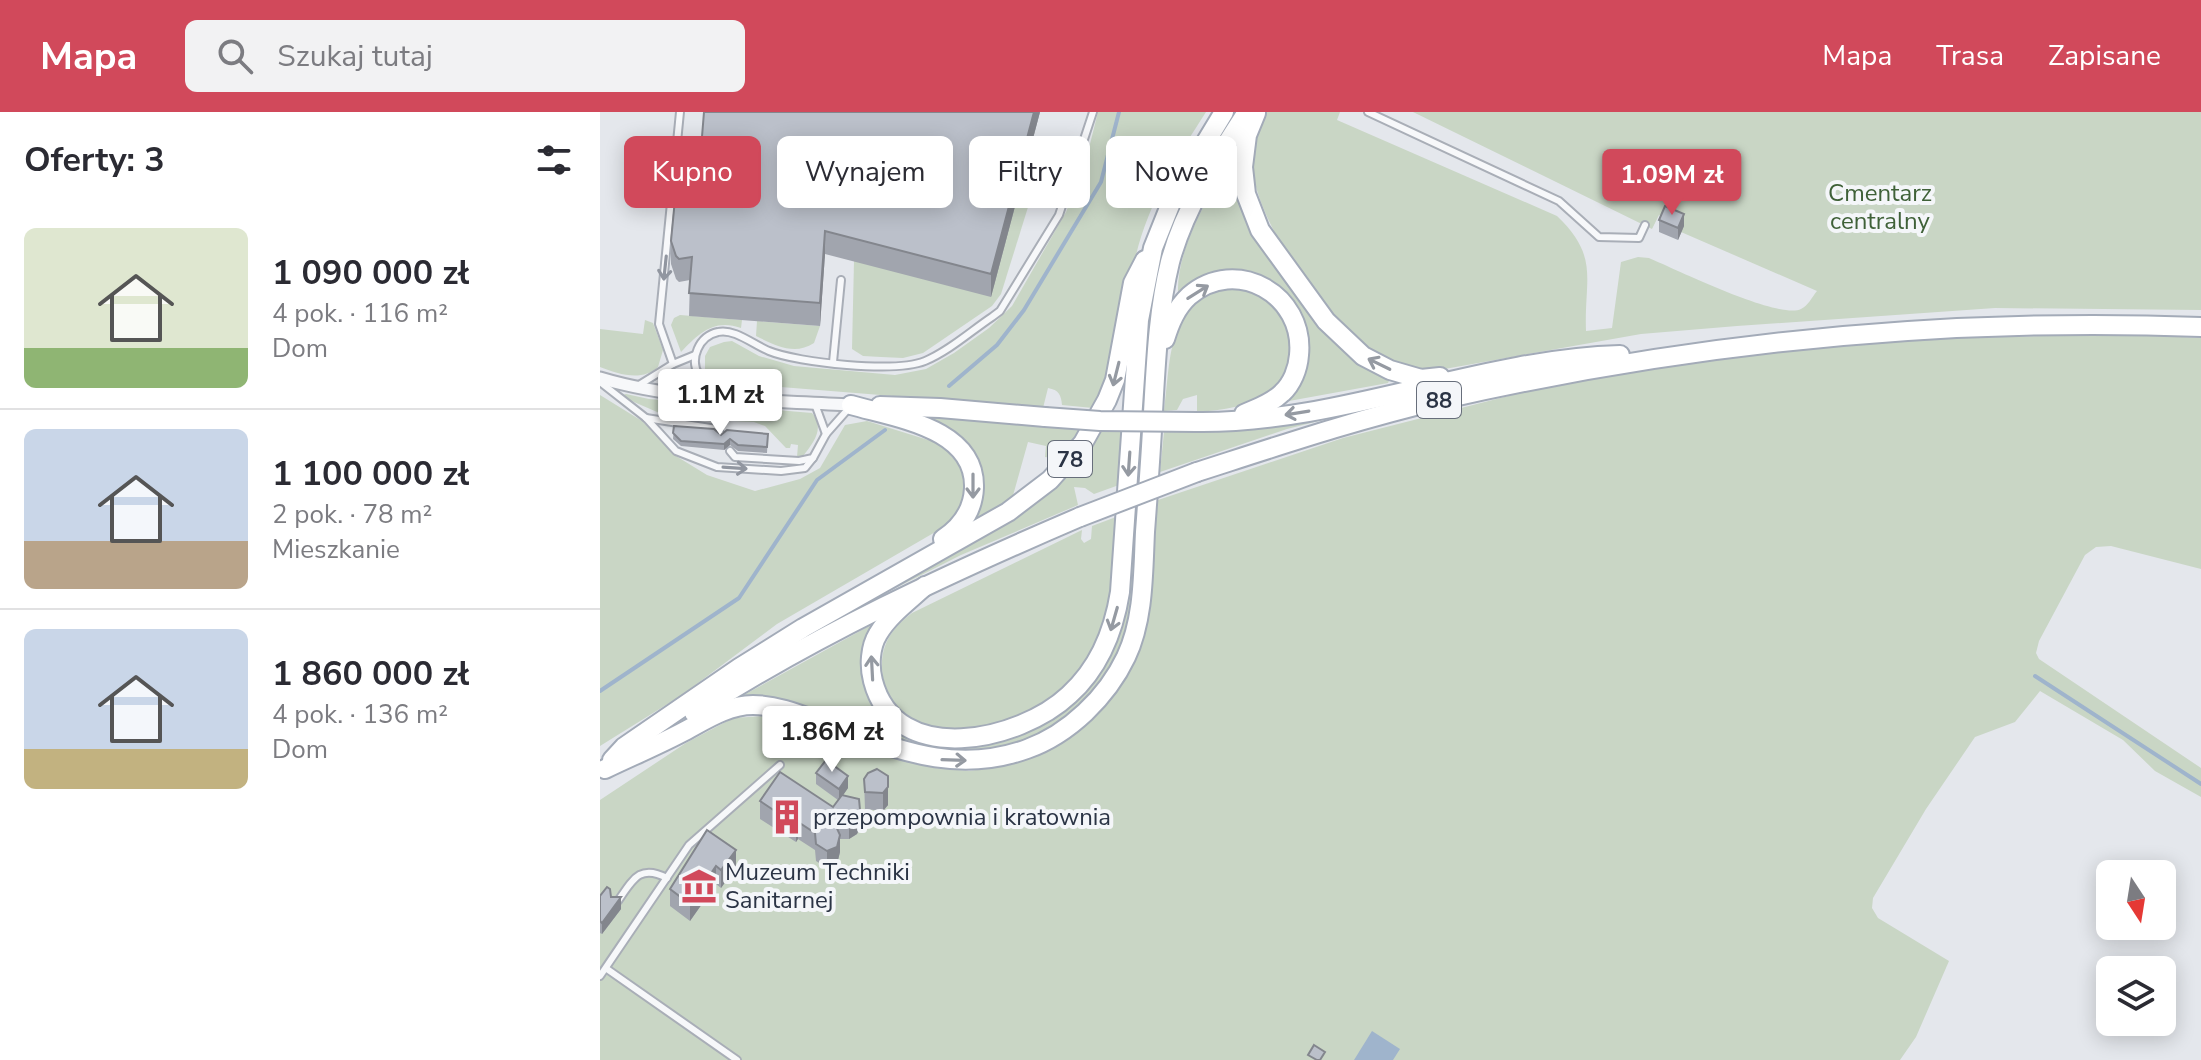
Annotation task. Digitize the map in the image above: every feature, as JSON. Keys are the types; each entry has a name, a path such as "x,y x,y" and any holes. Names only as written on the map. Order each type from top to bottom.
{"main road":[{"name":"78","path":"602,771 624,747 713,686 878,584 1008,512 1036,492 1067,463 1095,424 1115,380 1133,283 1139,268 1153,248 1175,193 1224,112"},
{"path":"602,771 716,715 752,705 790,711 911,754 973,761 1028,748 1057,734 1084,713 1105,691 1126,658 1134,637 1141,592 1155,362 1171,260 1187,215 1247,112"},
{"path":"1256,112 1247,135 1243,167 1246,194 1260,230 1326,321 1363,356 1390,370 1421,379 1592,356 1687,353"},
{"path":"925,586 879,632 872,648 871,675 883,706 910,729 945,738 967,738 1012,730 1053,708 1085,678 1109,638 1118,604 1139,320 1153,248"},
{"path":"1153,413 1163,346 1177,309 1190,295 1204,287 1233,279 1249,281 1277,295 1293,315 1300,342 1294,375 1281,394 1270,403 1242,415 1196,422"},
{"name":"88","path":"602,771 750,677 925,586 1080,517 1197,472 1340,426 1439,400 1575,372 1687,353 1846,334 1962,326 2132,324 2201,327"},
{"path":"851,405 940,408 1112,421 1238,422 1316,410 1510,369"},
{"path":"851,405 915,423 950,439 966,456 974,475 973,502 957,529 878,584"}],"street":[{"path":"600,380 634,388 851,405"}],"lane":[{"path":"673,364 659,324 680,112"},
{"path":"721,396 699,377 695,355 707,337 724,331 781,355 891,367 926,360 1000,311 1059,215 1093,112"},
{"path":"1209,135 1214,112"},
{"path":"1368,112 1559,201 1599,237 1639,238 1645,225"},
{"path":"833,362 841,280"},
{"path":"634,388 673,364 695,355"},
{"path":"600,380 646,418 676,451 717,467 781,471 805,468 826,434 851,405"},
{"path":"815,403 826,434"},
{"path":"646,418 717,429 721,435"},
{"path":"730,451 735,457 799,461 813,458"},
{"path":"600,976 689,845 780,765"},
{"path":"615,904 641,873 655,872 667,878"},
{"path":"607,969 737,1060"}],"green space":[{"path":"1098,112 1206,112 1191,136 1106,136 1106,208 1152,208 1136,255 1115,353 1093,408 1062,405 1059,394 1048,388 1043,408 720,382 705,370 705,356 710,347 732,341 759,356 794,366 895,375 926,369 954,353 989,328 1012,306 1068,208 1090,208 1090,144"},
{"path":"1234,112 1243,112 1230,136 1219,136"},
{"name":"Cmentarz centralny","path":"1265,112 1340,112 1337,120 1557,216 1571,231 1585,257 1586,331 1612,328 1621,262 1638,257 1649,258 1726,292 1772,307 1801,309 1817,291 1681,232 1683,226 1659,215 1652,229 1413,112 2201,112 2201,310 1995,308 1737,326 1641,334 1422,373 1386,364 1366,351 1324,306 1284,250 1258,194 1253,171 1254,149"},
{"path":"1237,156 1259,238 1388,376 1388,383 1289,401 1288,397 1305,370 1309,346 1295,304 1276,283 1250,274 1178,295 1182,259 1203,208 1237,208"},
{"path":"996,208 1028,208 1001,294 992,306 923,353 903,358 863,356 852,349 854,261"},
{"path":"1179,208 1189,208 1175,233 1131,615 1120,647 1086,700 1063,720 1037,736 1009,747 977,753 942,753 742,696 871,625 863,670 871,699 884,719 902,733 923,742 972,746 1020,735 1051,719 1086,687 1108,657 1147,326 1162,247"},
{"path":"1222,288 1258,296 1284,320 1291,335 1293,352 1289,369 1270,392 1251,402 1197,412 1197,395 1183,399 1177,410 1164,411 1171,355 1181,322 1190,308"},
{"path":"680,315 742,320 741,328 715,326 700,334 681,352 671,325 674,318"},
{"path":"645,320 653,323 663,350 658,367 652,372 637,375 600,367 600,329 643,334"},
{"path":"757,321 820,326 814,343 792,349 756,336"},
{"path":"2129,334 2201,338 2201,569 2111,546 2096,547 2085,555 2039,641 2036,653 2039,659 2201,768 2201,797 2155,771 2123,740 2040,691 2015,722 1975,737 1926,809 1873,898 1872,908 1878,918 1949,961 1916,1037 1900,1060 600,1060 600,800 686,743 733,718 766,716 799,722 907,762 935,768 969,771 1009,765 1054,747 1079,728 1146,622 1158,500 1343,438 1583,377 1847,344"},
{"path":"600,395 642,421 676,456 707,475 755,491 800,479 820,468 845,425 867,421 941,444 963,470 964,498 955,516 937,531 777,624 682,695 600,746"},
{"path":"623,395 649,399 812,413 818,430 807,451 797,457 798,445 791,444 790,448 786,448 765,426 754,422 671,418 627,399"},
{"path":"1398,401 1287,429 1160,472 1164,432 1252,425"},
{"path":"932,415 1084,429 1067,449 1052,457 1045,457 1046,446 1028,442 1012,499 977,518 983,481 980,463 960,436 917,417"},
{"path":"1101,430 1123,432 1119,485 1094,494 1085,488 1074,487 1078,505 961,555 842,615 981,535 1090,443"},
{"path":"1116,517 1112,578 1104,623 1089,657 1076,676 1059,692 1021,716 971,728 945,728 921,723 902,712 888,695 882,660 889,637 905,619 1082,530 1084,543 1091,539 1092,526"}],"water":[{"path":"1372,1031 1400,1049 1393,1060 1354,1060"}],"building":[{"path":"704,112 1034,112 1028,136 969,136 969,208 1009,208 991,274 825,231 820,303 689,293 692,257 679,259 676,256 671,241 674,208 761,208 761,136 702,136"},
{"path":"1665,206 1684,214 1678,228 1659,220"},
{"path":"674,426 714,429 721,435 727,430 768,434 767,447 738,445 730,439 724,444 681,441 673,433"},
{"path":"826,760 848,776 839,789 816,773"},
{"path":"877,769 888,776 888,787 883,793 865,792 864,779"},
{"path":"780,772 833,807 842,795 859,799 857,817 834,822 840,835 837,847 827,851 816,844 815,833 798,822 796,825 760,801"},
{"path":"707,830 736,850 721,870 716,866 690,904 670,889"},
{"path":"607,887 611,897 621,897 602,923 600,896"},
{"path":"1314,1045 1325,1052 1320,1060 1308,1055"}],"waterway":[{"path":"949,386 997,345 1024,310 1101,182 1119,112"},
{"path":"600,691 739,598 817,480 885,430"},
{"path":"2035,676 2201,784"}],"place":[{"name":"przepompownia i kratownia","path":"787,817"},
{"name":"Muzeum Techniki Sanitarnej","path":"699,886"}]}
